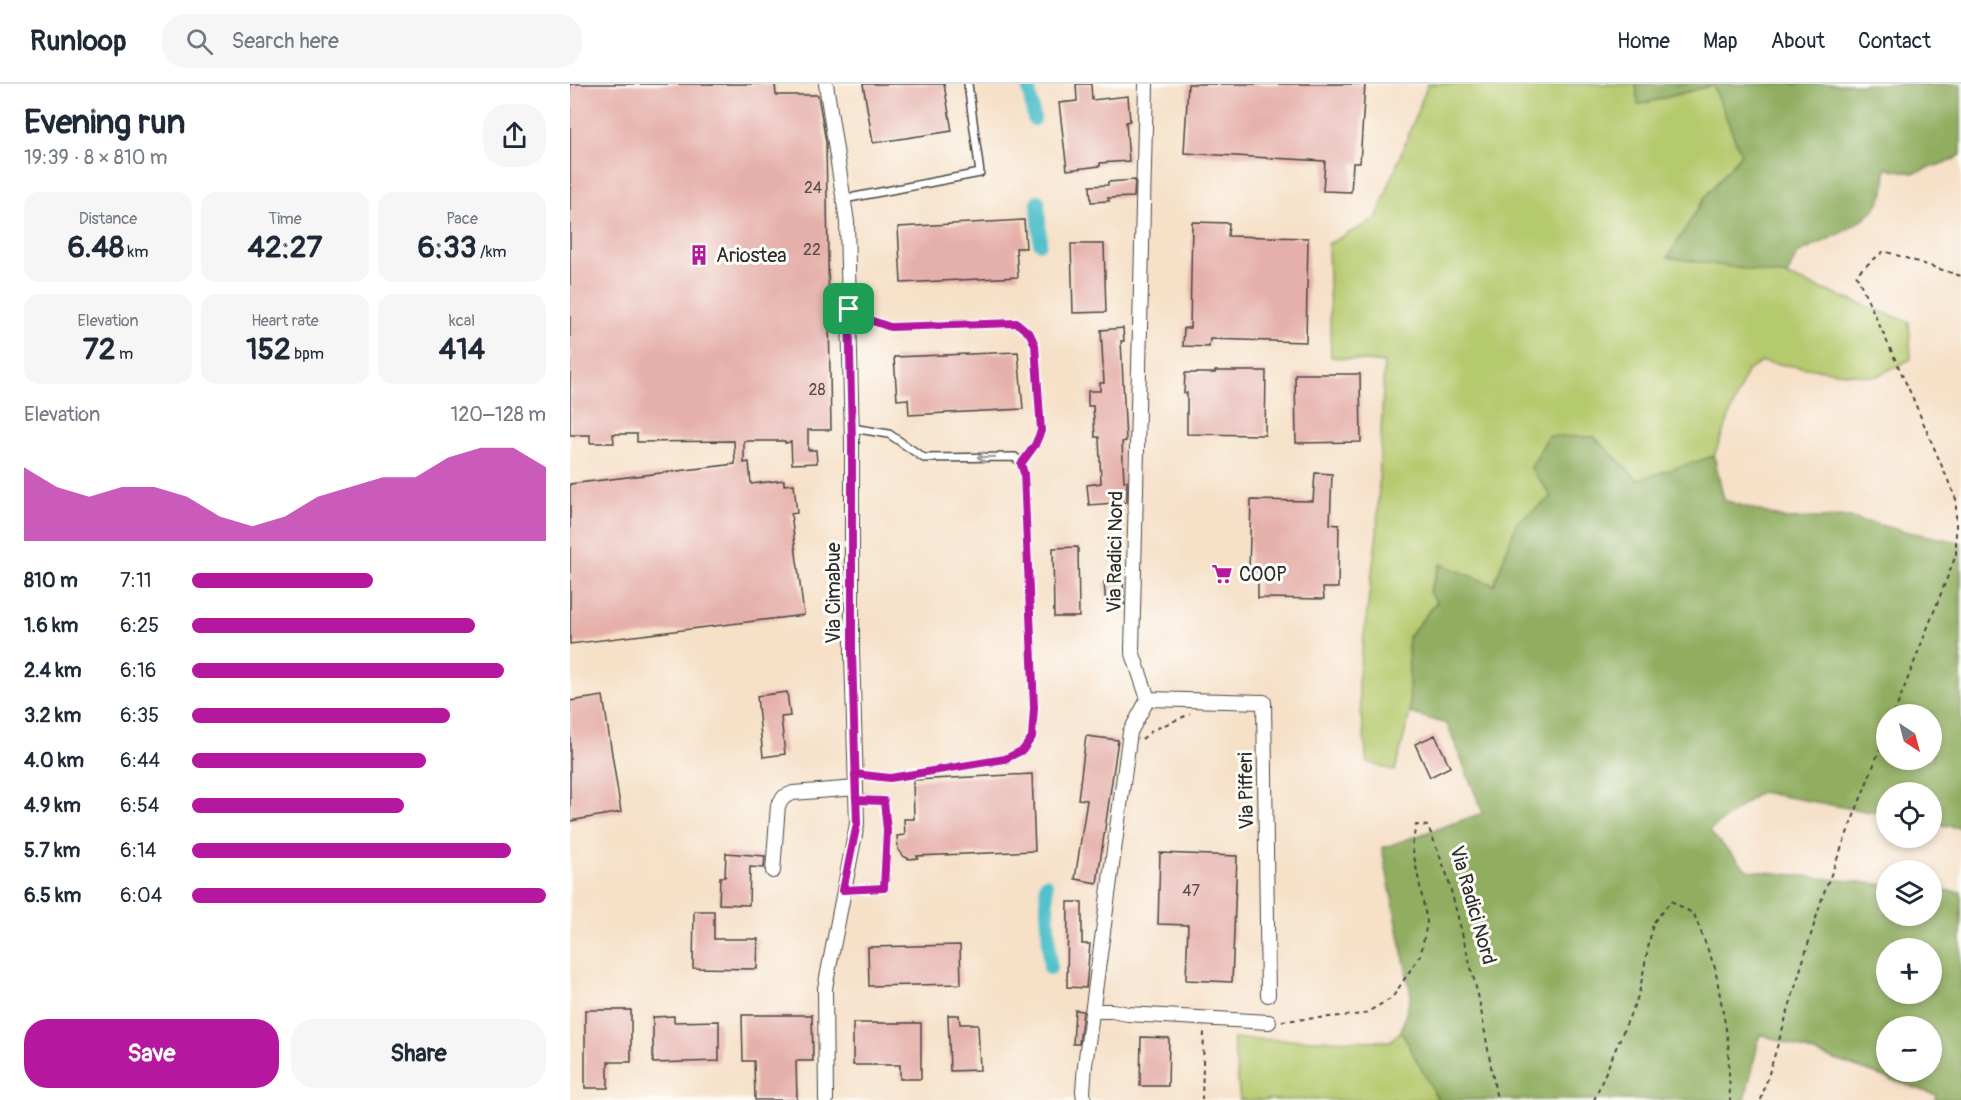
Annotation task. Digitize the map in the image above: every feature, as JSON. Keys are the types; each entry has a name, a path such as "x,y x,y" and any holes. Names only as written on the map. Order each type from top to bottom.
{"street":[{"name":"Via Cimabue","path":"826,84 847,222 852,428 852,652 857,824 825,988 826,1100"},
{"name":"Via Radici Nord","path":"1146,84 1132,651 1148,699"},
{"name":"Via Pifferi","path":"1148,699 1264,702 1268,995"},
{"path":"1082,1097 1130,732 1148,699"},
{"path":"773,871 778,805 784,797 793,793 856,787"},
{"path":"1092,1011 1269,1022"}],"lane":[{"path":"844,199 980,173 968,84"},
{"path":"849,309 858,316 890,327 1017,323 1030,334 1035,345 1041,431 1035,445 1021,464"},
{"path":"852,428 889,434 924,458 1015,457 1021,464 1024,473 1034,708 1032,737 1023,750 1014,756 996,762 890,778 856,787"},
{"path":"843,890 884,888 887,830 884,801 856,787"}],"path":[{"path":"1898,704 1956,555 1956,499 1856,274 1884,251 1961,276"},
{"path":"1761,1100 1823,895 1876,759"},
{"name":"Via Radici Nord","path":"1269,1022 1364,1014 1392,998 1421,954 1427,922 1413,846 1416,825 1428,826 1448,875 1476,988 1497,1100"},
{"path":"1594,1100 1639,994 1653,923 1671,902 1694,914 1715,968 1728,1040 1730,1100"},
{"path":"1202,1100 1205,1018"}],"green space":[{"path":"1428,84 1636,84 1638,105 1713,85 1741,154 1705,198 1669,257 1787,276 1909,322 1911,359 1875,377 1762,362 1747,371 1714,456 1638,480 1594,437 1552,497 1517,522 1494,585 1440,565 1429,592 1437,601 1408,637 1410,713 1395,771 1367,762 1358,682 1377,533 1384,363 1331,357 1328,244 1376,219"},
{"path":"1636,84 1961,84 1961,155 1951,161 1913,173 1886,168 1882,197 1868,215 1845,231 1797,254 1787,276 1668,257 1705,197 1741,154 1713,85 1638,105"},
{"path":"1548,436 1594,437 1638,480 1714,456 1724,500 1786,519 1847,517 1961,542 1961,828 1942,825 1942,782 1876,782 1876,813 1760,792 1709,831 1747,870 1876,884 1876,926 1942,926 1942,890 1961,892 1961,1100 1935,1100 1936,1095 1898,1082 1942,1082 1942,1016 1876,1016 1876,1074 1760,1034 1745,1100 1438,1100 1401,1031 1411,995 1382,848 1483,813 1447,724 1410,713 1408,637 1437,602 1429,592 1441,564 1494,585 1517,522 1552,497 1531,468"},
{"path":"1401,1031 1438,1100 1240,1100 1233,1039 1390,1041"}],"building":[{"name":"Ariostea","path":"570,84 775,84 776,95 818,95 826,142 831,430 808,430 808,450 816,450 817,463 792,464 791,442 744,441 744,463 749,462 751,484 784,480 784,485 794,484 797,513 791,514 804,615 570,644 570,484 735,464 734,441 637,442 637,434 613,434 614,443 590,443 590,435 570,435"},
{"path":"863,84 944,84 952,131 873,143"},
{"path":"1076,84 1091,84 1092,100 1128,96 1130,121 1126,122 1129,161 1100,163 1100,166 1067,170 1059,103 1077,101"},
{"path":"1188,84 1365,84 1360,163 1353,163 1351,192 1323,191 1325,161 1184,153"},
{"path":"1135,180 1134,197 1108,198 1109,201 1091,202 1090,186"},
{"path":"1024,220 1026,248 1016,248 1018,277 901,283 898,227"},
{"path":"1192,222 1229,223 1228,236 1308,238 1306,342 1210,339 1209,347 1183,346 1184,328 1190,328"},
{"path":"1071,244 1104,244 1106,312 1073,313"},
{"path":"1123,328 1124,341 1121,341 1126,441 1122,442 1127,502 1089,505 1087,485 1101,483 1099,437 1095,437 1093,406 1088,406 1088,391 1100,391 1100,383 1104,383 1101,330"},
{"path":"1018,352 1023,409 909,415 908,399 897,400 894,357"},
{"path":"1215,371 1266,371 1265,435 1187,434 1185,373 1215,373"},
{"path":"1295,374 1360,374 1361,442 1296,443"},
{"path":"1315,473 1332,474 1330,524 1339,525 1338,588 1323,588 1324,599 1258,598 1258,571 1249,572 1251,500 1313,501"},
{"path":"1078,547 1079,617 1054,617 1053,548"},
{"path":"1123,580 1124,605 1106,606 1104,582"},
{"path":"787,692 790,716 781,717 785,754 763,757 757,696"},
{"path":"603,696 621,812 570,821 570,701"},
{"path":"1435,735 1450,767 1430,777 1415,744"},
{"path":"1086,736 1118,740 1097,883 1075,879 1087,800 1078,799"},
{"path":"1032,774 1035,851 917,856 918,858 909,859 903,856 898,849 897,836 905,835 904,819 914,819 913,780"},
{"path":"726,853 765,856 764,868 750,867 749,905 719,904 720,877 725,877"},
{"path":"1160,853 1237,856 1232,982 1186,980 1188,925 1158,924"},
{"path":"1068,902 1082,902 1082,944 1090,944 1086,988 1067,987"},
{"path":"694,911 714,911 714,939 758,939 757,969 693,968"},
{"path":"960,945 961,984 869,986 868,947"},
{"path":"585,1010 631,1010 631,1062 608,1062 608,1088 585,1088"},
{"path":"1075,1010 1083,1011 1079,1044 1073,1044"},
{"path":"742,1015 812,1015 813,1061 796,1061 797,1100 755,1100 754,1061 743,1061"},
{"path":"948,1015 959,1015 960,1024 978,1024 980,1070 950,1071"},
{"path":"674,1016 674,1022 719,1021 719,1061 653,1063 653,1017"},
{"path":"853,1023 921,1023 921,1079 900,1079 900,1065 853,1065"},
{"path":"1141,1037 1169,1038 1168,1086 1140,1086"}],"waterway":[{"path":"1028,84 1034,119"},
{"path":"1038,201 1040,243"},
{"path":"1046,884 1050,968"}],"place":[{"name":"Ariostea","path":"699,255"},
{"name":"COOP","path":"1222,574"}],"route":[{"path":"849,309 852,442 852,652 854,746 857,824 843,890 884,888 887,830 884,801 856,800 855,774 890,778 996,762 1014,756 1023,750 1032,737 1034,708 1024,473 1021,464 1035,445 1041,431 1035,345 1030,334 1017,323 890,327 858,316 849,309"}]}
